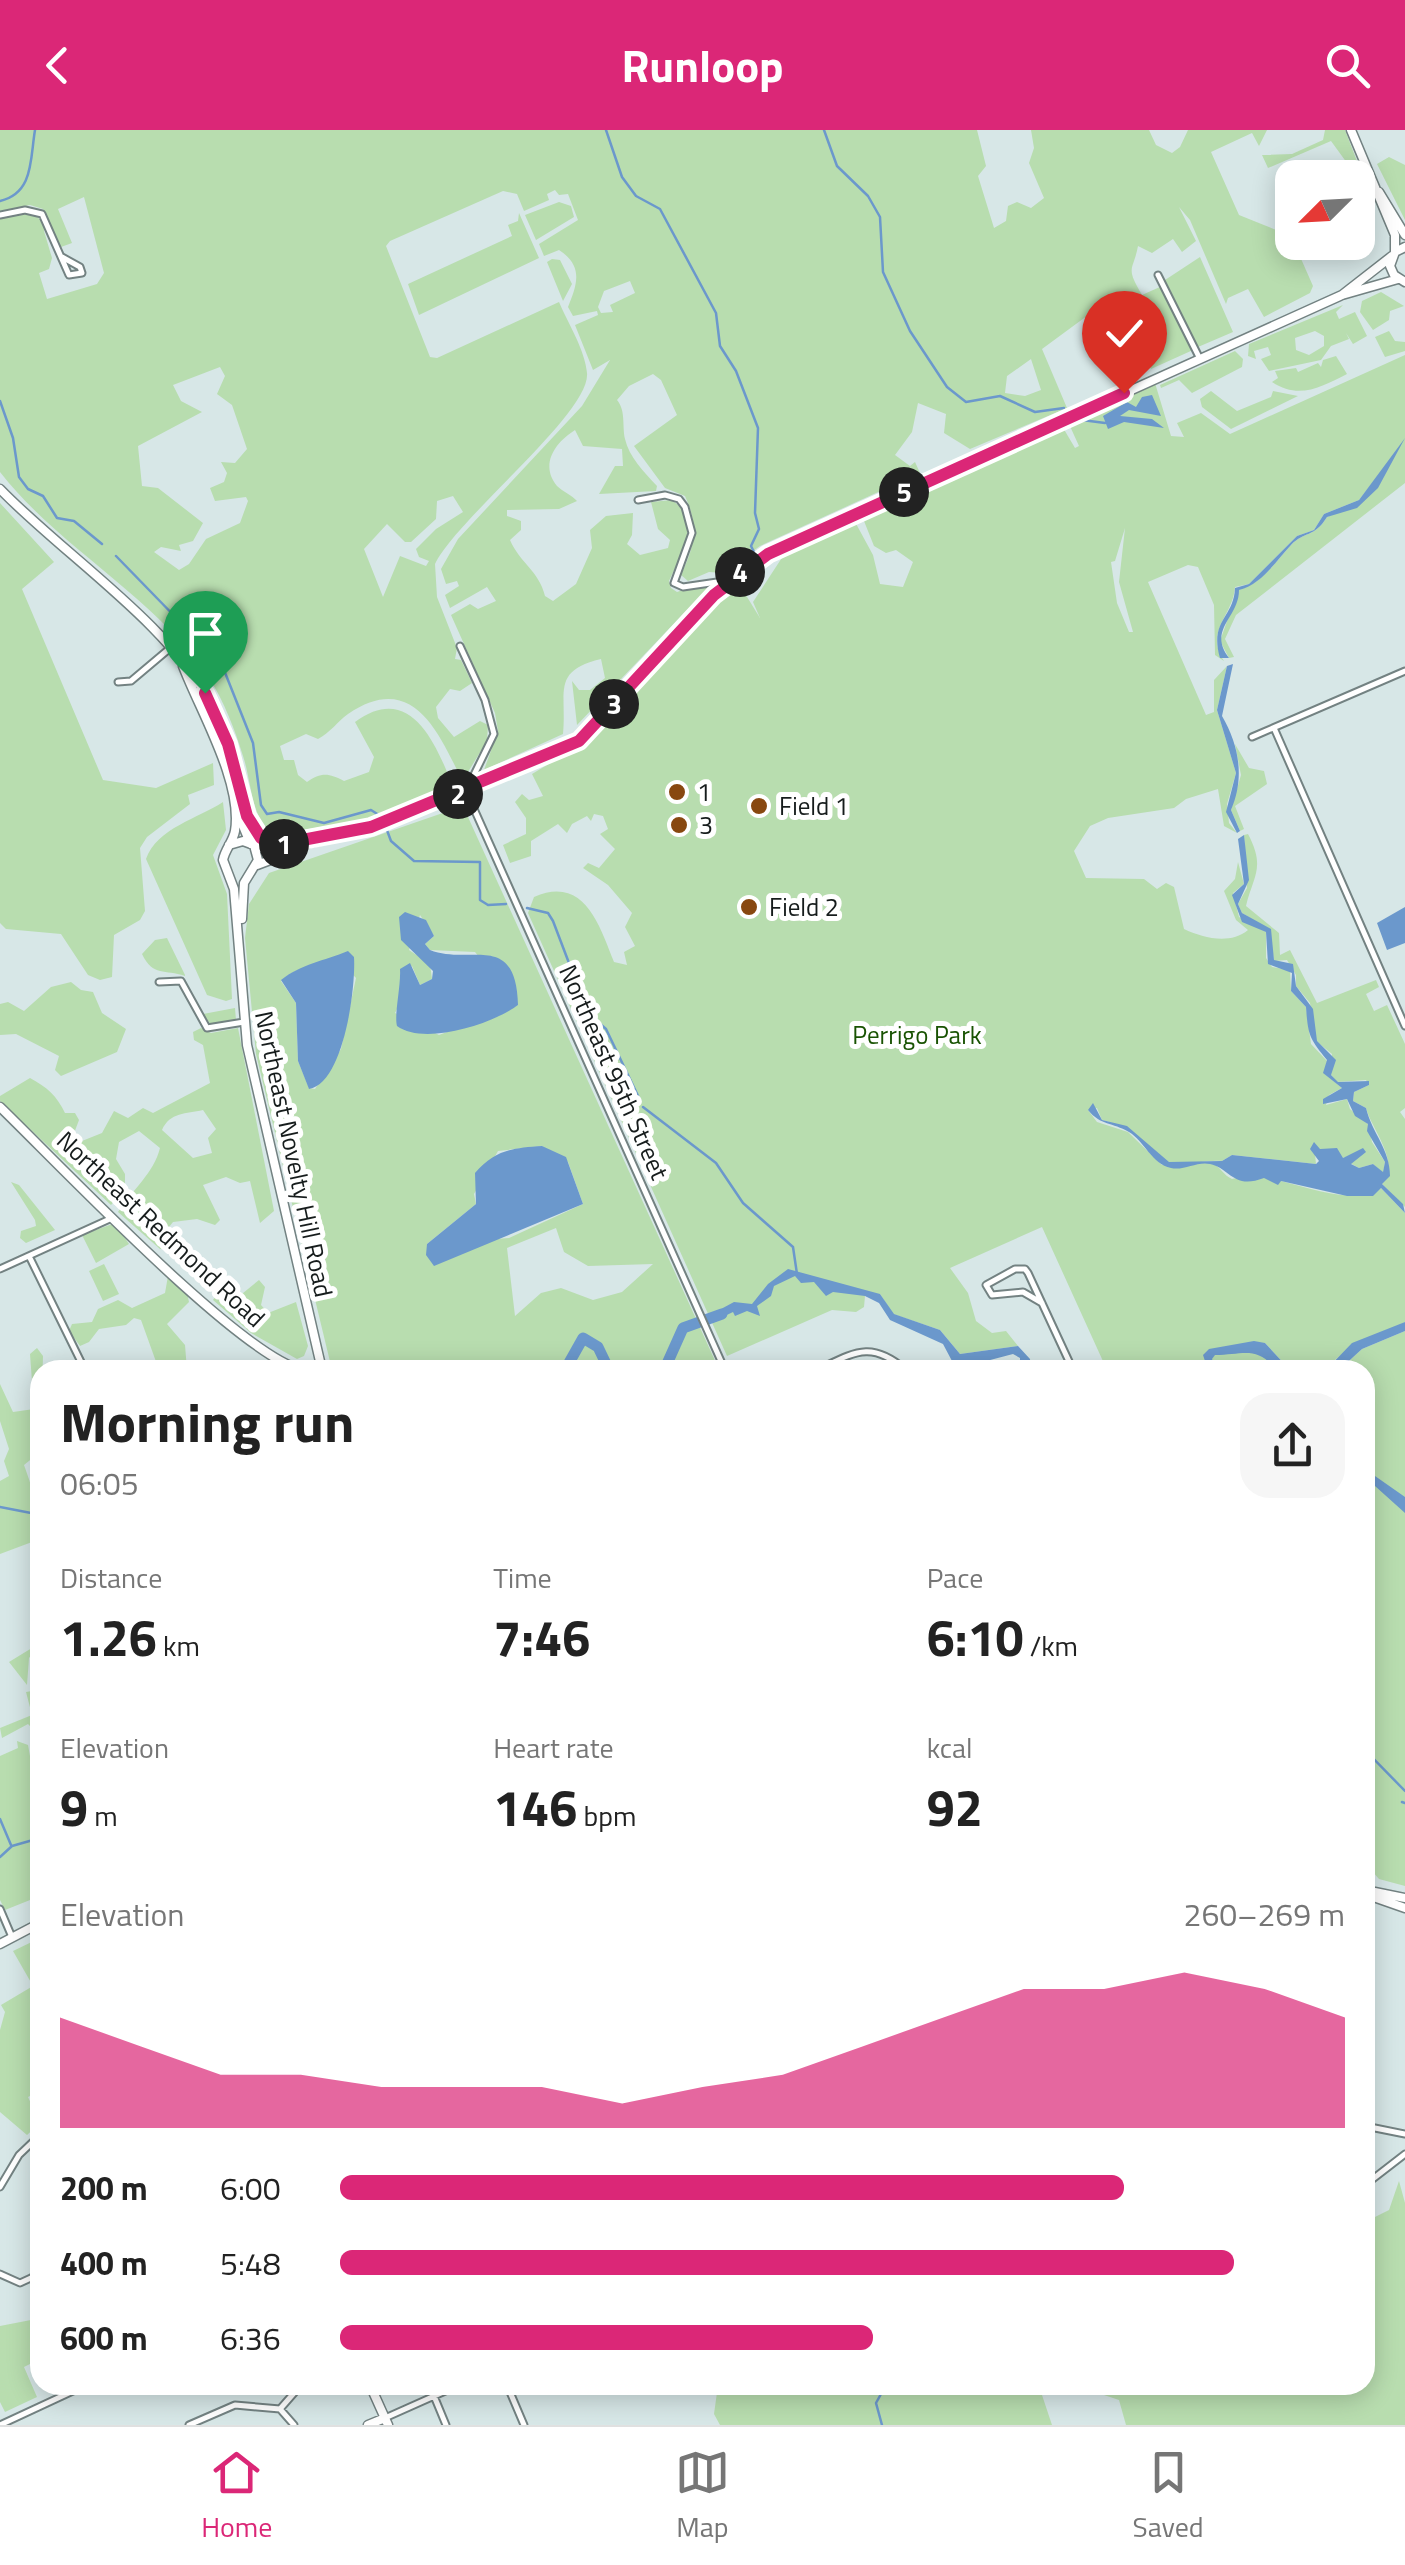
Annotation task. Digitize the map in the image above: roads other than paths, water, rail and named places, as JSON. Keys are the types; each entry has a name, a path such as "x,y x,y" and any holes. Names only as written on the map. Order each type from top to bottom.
{"street":[{"path":"1352,130 1395,235 1391,271 1403,282"},
{"path":"1379,192 1405,236"},
{"path":"0,215 25,210 42,214 62,257"},
{"path":"1342,295 1405,247"},
{"path":"1158,275 1200,358"},
{"path":"229,846 238,841 270,851 371,827 466,791 579,741 728,582 768,554 1342,295 1403,282"},
{"path":"0,489 196,676 231,756 247,816 261,838 276,845 330,838"},
{"path":"638,500 665,495 679,499 685,507 692,533 674,579 678,586 714,579 728,582"},
{"path":"460,646 486,700 494,734 466,791"},
{"path":"118,682 131,681 169,649"},
{"path":"183,666 206,713 226,775 236,830 223,860 227,870 238,876 249,874 257,865 330,838"},
{"path":"1252,737 1405,671"},
{"path":"1274,728 1405,1026"},
{"path":"231,756 257,865"},
{"name":"Northeast 95th Street","path":"466,791 721,1360"},
{"name":"Northeast Novelty Hill Road","path":"227,870 234,889 244,1022 320,1360"},
{"name":"Northeast Novelty Hill Road","path":"240,944 242,889 249,874"},
{"path":"160,982 182,980 206,1028 244,1022"},
{"name":"Northeast Redmond Road","path":"0,1107 234,1326 276,1360"},
{"path":"0,1269 115,1216"},
{"path":"29,1256 58,1322 80,1360"},
{"path":"1042,1303 1023,1292 992,1295 986,1285 1014,1269 1025,1269 1042,1303 1068,1360"},
{"path":"844,1360 872,1350 895,1360"},
{"path":"1375,1893 1405,1898"},
{"path":"1375,1895 1405,1908"},
{"path":"0,1908 12,1937"},
{"path":"0,1944 30,1928"},
{"path":"1375,2128 1405,2134"},
{"path":"0,2187 30,2145"},
{"path":"1375,2178 1405,2154"},
{"path":"0,2274 12,2283 30,2278"},
{"path":"0,2425 64,2395"},
{"path":"280,2410 293,2395"},
{"path":"374,2395 386,2421"},
{"path":"511,2395 524,2425"},
{"path":"368,2425 386,2421 434,2396 446,2425"},
{"path":"189,2425 235,2405 280,2410 294,2425"},
{"path":"207,2417 210,2425"}],"water":[{"path":"1152,395 1161,416 1129,410 1120,416 1152,419 1164,428 1124,422 1108,429 1103,416 1127,402 1136,407 1142,397"},
{"path":"1405,438 1378,488 1357,508 1327,517 1318,528 1291,545 1261,578 1239,590 1222,631 1223,648 1229,658 1220,658 1218,635 1235,588 1249,584 1297,536 1314,530 1324,514 1359,500"},
{"path":"1233,664 1222,716 1233,738 1238,762 1238,786 1231,810 1240,831 1237,833 1226,812 1236,773 1217,710 1227,666"},
{"path":"1244,835 1249,880 1238,904 1242,913 1271,929 1274,960 1293,964 1296,986 1313,1009 1317,1041 1336,1060 1331,1075 1338,1082 1369,1081 1369,1085 1354,1092 1353,1101 1366,1108 1389,1166 1390,1176 1382,1184 1403,1204 1405,1213 1381,1188 1373,1196 1347,1196 1281,1181 1278,1185 1264,1178 1239,1180 1210,1164 1164,1166 1129,1132 1102,1121 1088,1110 1093,1103 1102,1120 1127,1126 1169,1162 1222,1161 1232,1155 1316,1164 1319,1161 1310,1149 1314,1142 1320,1149 1337,1148 1343,1158 1363,1148 1366,1152 1351,1164 1359,1168 1373,1164 1383,1172 1385,1162 1367,1131 1368,1124 1355,1116 1347,1099 1323,1104 1323,1099 1342,1088 1323,1073 1327,1060 1310,1036 1306,1007 1291,991 1292,973 1268,964 1266,932 1242,922 1232,895 1244,884 1238,839"},
{"path":"1405,907 1405,943 1387,950 1377,923"},
{"path":"405,912 426,920 434,936 425,944 430,950 500,959 509,967 515,982 518,1005 476,1025 441,1033 409,1032 397,1026 400,969 410,963 420,985 432,979 433,971 401,940 399,917"},
{"path":"348,951 354,957 354,971 345,1032 331,1070 321,1083 309,1089 298,1061 296,1003 281,980 305,966"},
{"path":"542,1146 566,1157 583,1204 434,1266 426,1255 427,1244 476,1204 475,1173 505,1152"},
{"path":"788,1269 880,1294 894,1314 940,1330 960,1354 1018,1346 1030,1360 1020,1360 1013,1354 990,1360 951,1360 943,1344 890,1320 879,1303 865,1296 833,1292 826,1296 814,1282 801,1283 795,1276 774,1286 771,1296 757,1306 760,1316 747,1311 735,1316 733,1312 710,1323 708,1316 734,1302 752,1304 768,1284"},
{"path":"1405,1322 1405,1331 1362,1349 1350,1360 1336,1360 1352,1343"},
{"path":"1254,1341 1265,1343 1281,1360 1266,1360 1249,1353 1215,1355 1212,1360 1205,1360 1203,1355 1209,1349"},
{"path":"1375,1476 1405,1497 1405,1513 1375,1486"}],"waterway":[{"path":"0,201 11,197 25,183 35,130"},
{"path":"606,130 622,177 636,196 660,209 716,313 720,346 736,371 758,428 755,513 759,529 751,546 754,552"},
{"path":"824,130 837,166 868,196 880,217 883,272 910,331 947,387 966,402 1000,396 1035,412 1064,408"},
{"path":"0,401 13,438 19,477 28,489 43,496 57,518 74,521 102,544"},
{"path":"1082,420 1105,423"},
{"path":"116,556 222,665 253,743 261,805 267,814 279,812 324,823 371,810 382,817"},
{"path":"385,825 391,841 414,861 480,862 480,900 488,905 506,904"},
{"path":"527,908 548,913 553,921 588,1013 606,1029 640,1100"},
{"path":"643,1107 716,1163 743,1203 793,1247 797,1274"},
{"path":"669,1360 683,1328 722,1314"},
{"path":"571,1360 583,1338 598,1347 604,1360"},
{"path":"0,1507 30,1513"},
{"path":"1375,1760 1405,1791"},
{"path":"0,1819 11,1845"},
{"path":"0,1857 12,1846 30,1841"},
{"path":"880,2395 876,2403 882,2425"}],"place":[{"name":"1","path":"677,792"},
{"name":"Field 1","path":"759,806"},
{"name":"3","path":"679,825"},
{"name":"Field 2","path":"749,907"}],"park label":[{"name":"Perrigo Park","path":"917,1035"}]}
